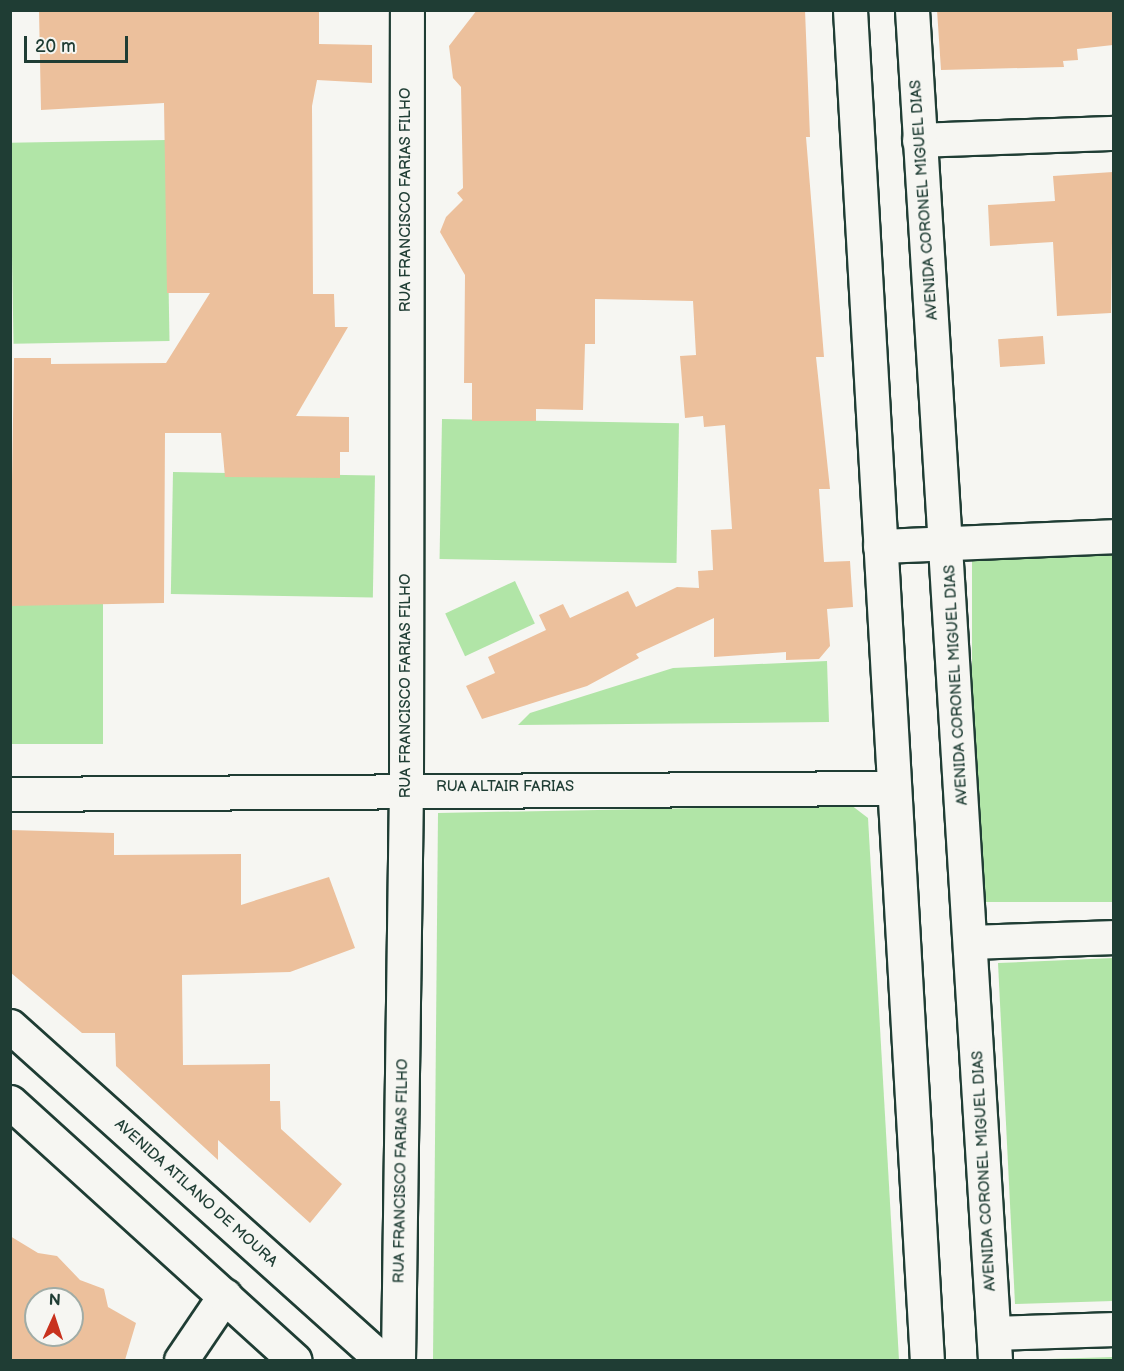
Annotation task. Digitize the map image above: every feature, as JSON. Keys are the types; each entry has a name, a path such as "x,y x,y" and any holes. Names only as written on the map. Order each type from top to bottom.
{"street":[{"name":"RUA FRANCISCO FARIAS FILHO","path":"398,1360 406,787 406,10"},
{"path":"850,10 892,788 927,1360"},
{"name":"AVENIDA CORONEL MIGUEL DIAS","path":"912,10 947,543 994,1347"},
{"path":"919,140 1113,133"},
{"path":"880,546 1113,536"},
{"name":"RUA ALTAIR FARIAS","path":"10,794 406,787 892,788"},
{"path":"971,942 1113,938"},
{"name":"AVENIDA ATILANO DE MOURA","path":"10,1026 382,1360"},
{"path":"10,1102 295,1360"},
{"path":"182,1360 225,1296"},
{"path":"994,1347 1113,1329"}],"green space":[{"path":"166,140 170,341 14,344 10,143"},
{"path":"442,419 679,423 677,563 440,559"},
{"path":"173,472 375,476 373,598 171,594"},
{"path":"972,554 1113,554 1113,902 972,902"},
{"path":"515,581 535,624 465,656 445,614"},
{"path":"10,600 103,600 103,744 10,744"},
{"path":"827,661 829,722 518,725 530,713 673,668"},
{"path":"851,805 868,818 899,1360 433,1360 438,813"},
{"path":"1113,958 1113,1301 1015,1304 998,963"},
{"path":"1113,1357 1113,1360 1015,1360"}],"building":[{"path":"319,10 319,44 372,45 372,83 317,80 312,106 313,294 334,294 335,327 348,327 296,416 349,417 349,452 340,452 340,478 225,477 221,433 165,433 164,603 10,606 14,358 51,358 51,364 166,363 210,293 167,293 164,103 41,110 39,11"},
{"path":"477,10 805,10 810,137 806,137 824,357 816,357 830,489 819,489 824,562 850,561 853,607 827,609 830,646 819,659 786,660 786,652 714,657 714,618 636,654 639,658 587,686 482,719 466,686 495,673 488,657 546,630 539,615 563,604 570,618 628,591 636,607 677,587 699,588 698,571 713,570 711,530 732,529 725,425 704,427 703,416 685,418 680,356 696,355 693,301 595,299 595,344 585,344 583,410 536,409 536,421 472,421 472,383 464,383 465,275 440,232 446,217 463,200 457,193 463,188 461,87 453,78 449,46"},
{"path":"937,10 1113,10 1113,45 1077,49 1078,60 1063,61 1064,67 941,70"},
{"path":"1113,172 1111,313 1057,316 1053,242 990,246 988,205 1055,201 1053,176"},
{"path":"1043,336 1045,364 1000,367 998,339"},
{"path":"10,830 114,833 114,855 241,854 241,905 329,877 355,948 290,972 182,975 183,1065 270,1064 270,1101 280,1101 281,1129 342,1184 310,1223 218,1140 218,1160 116,1066 115,1033 82,1033 10,972"},
{"path":"10,1236 38,1253 57,1256 80,1280 104,1289 108,1307 136,1323 125,1360 10,1360"}]}
